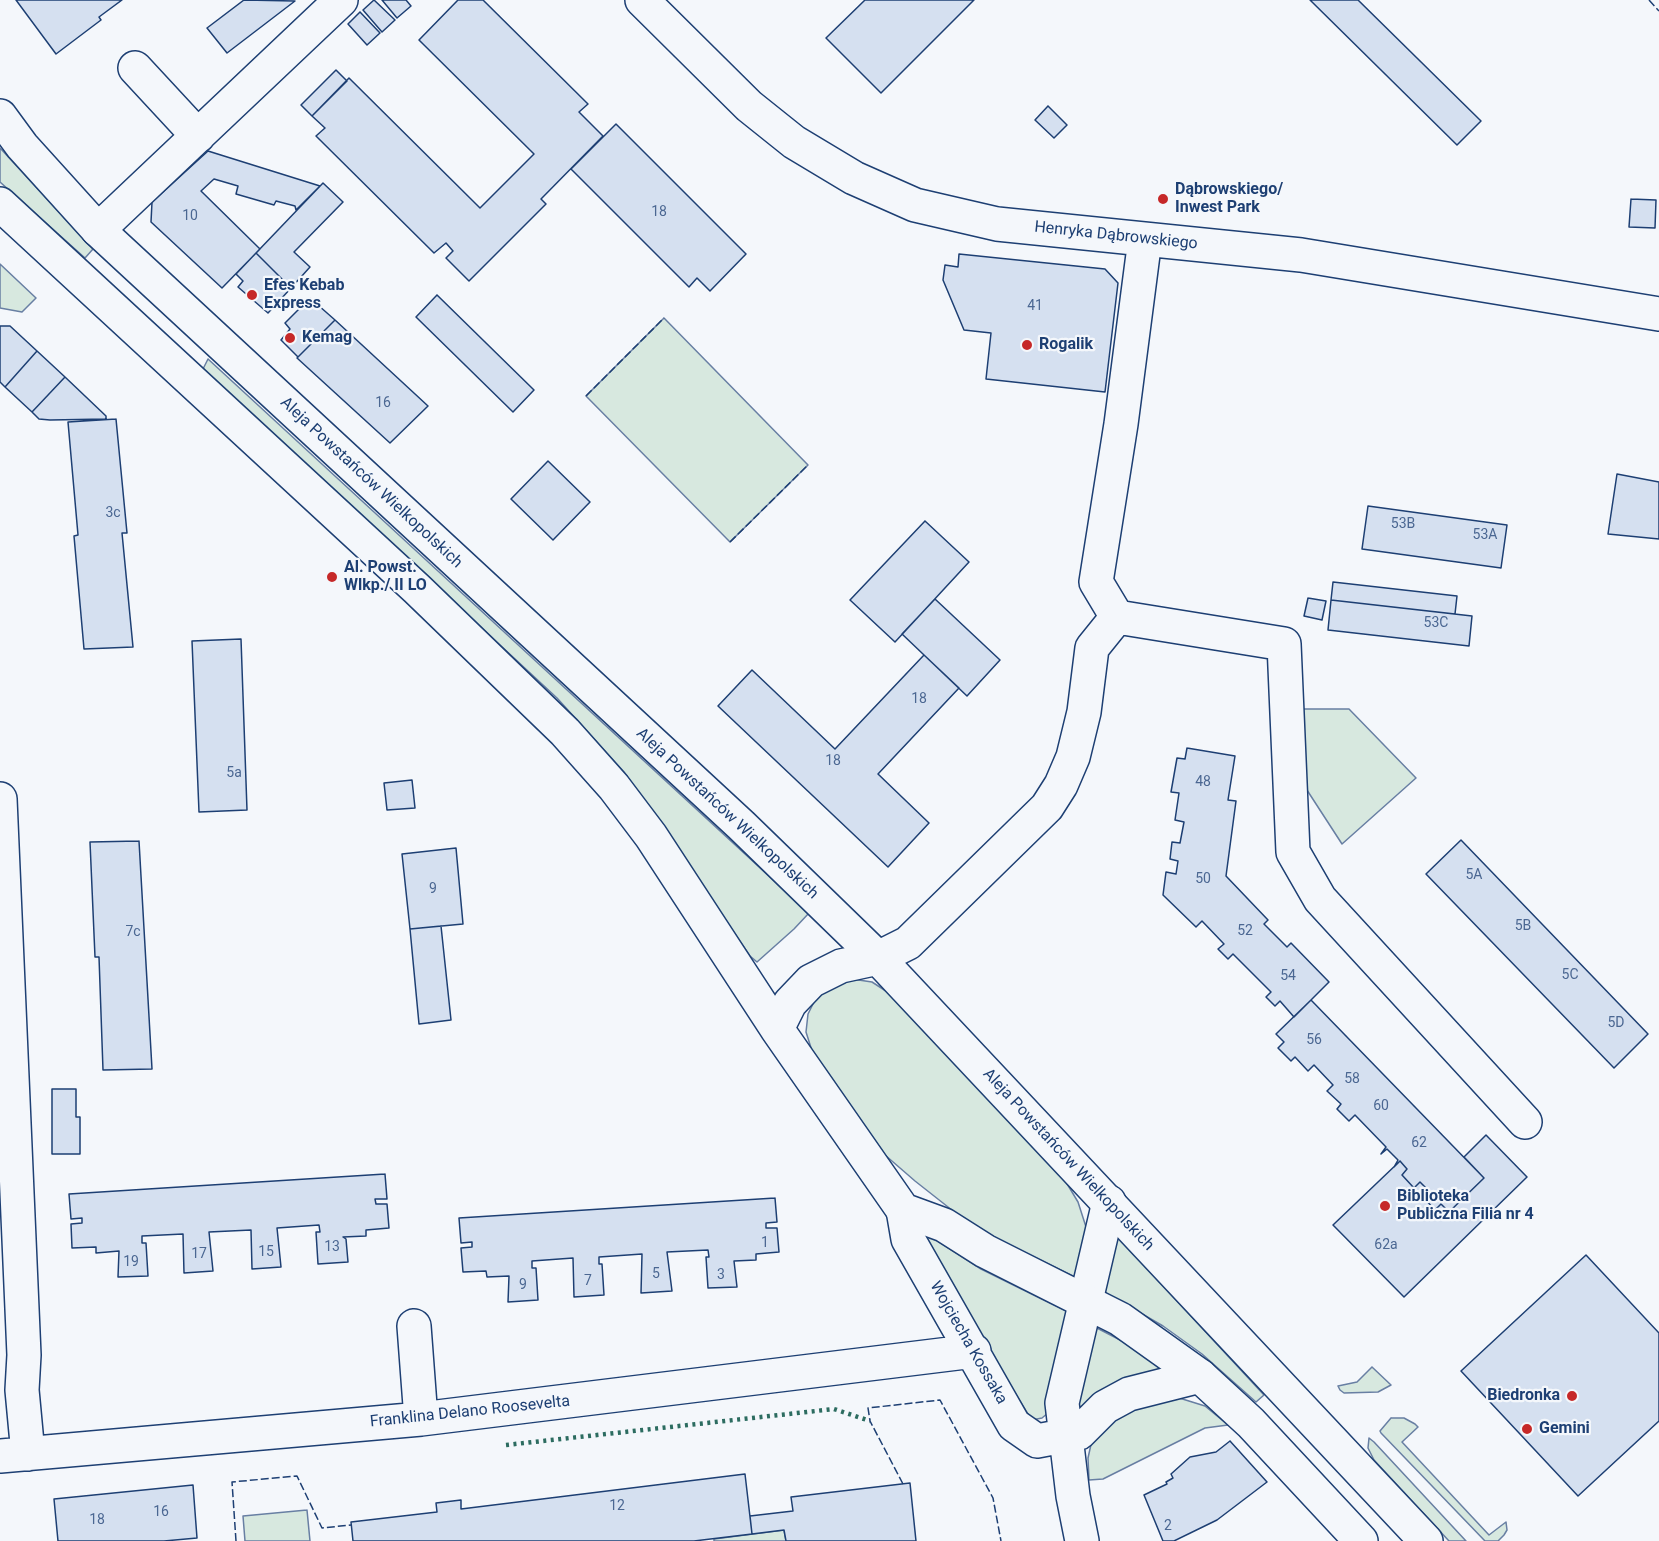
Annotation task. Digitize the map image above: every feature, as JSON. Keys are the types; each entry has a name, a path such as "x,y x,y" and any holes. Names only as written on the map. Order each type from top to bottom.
{"street":[{"path":"98,230 341,0"},
{"name":"Henryka Dąbrowskiego","path":"642,0 773,127 824,162 882,192 949,214 997,224 1301,255 1659,314"},
{"path":"135,68 198,136"},
{"name":"Aleja Powstańców Wielkopolskich","path":"0,116 22,146 98,230 741,825 878,958 1426,1541"},
{"path":"0,204 417,589 565,732 614,787 651,836 777,1029 903,1209 944,1226 985,1251 1120,1320 1200,1376 1251,1423 1362,1541"},
{"path":"1145,239 1122,424 1096,582 1117,617 1284,644 1293,852 1320,899 1525,1122"},
{"path":"777,1029 790,1003 811,981 841,966 878,958 908,943 1047,807 1073,757 1084,712 1092,648 1117,617"},
{"path":"0,799 24,1355 14,1455"},
{"path":"1082,1541 1065,1437 1062,1403 1109,1202"},
{"name":"Wojciecha Kossaka","path":"903,1209 908,1239 974,1351 1014,1425 1037,1441 1079,1433 1105,1407 1116,1400 1142,1390 1200,1376"},
{"path":"414,1326 421,1419"},
{"name":"Franklina Delano Roosevelta","path":"14,1455 421,1419 974,1351"}],"shaded area":[{"path":"0,148 93,249 85,258 0,182"},
{"path":"0,264 36,298 22,312 0,308"},
{"path":"664,318 808,465 730,542 586,396"},
{"path":"208,359 809,913 794,929 757,962 750,956 624,772 557,698 203,369"},
{"path":"1303,709 1349,709 1416,778 1342,844 1305,787"},
{"path":"852,979 872,982 889,993 1066,1182 1078,1202 1087,1230 1079,1279 999,1240 962,1218 885,1155 869,1136 813,1054 806,1032 808,1014 817,996"},
{"path":"922,1231 981,1269 1070,1313 1048,1413 1042,1418 1032,1420 1026,1411 920,1237"},
{"path":"1116,1235 1264,1395 1256,1402 1202,1354 1163,1326 1104,1292"},
{"path":"1095,1327 1126,1343 1167,1371 1076,1419 1076,1396"},
{"path":"1372,1367 1391,1385 1378,1392 1344,1393 1340,1390 1338,1386 1357,1382"},
{"path":"1176,1397 1205,1406 1228,1425 1205,1428 1103,1479 1089,1480 1088,1458 1092,1440 1114,1412"},
{"path":"1391,1418 1404,1418 1418,1427 1402,1442 1489,1535 1506,1522 1507,1530 1498,1541 1485,1541 1381,1433 1380,1431"},
{"path":"1369,1438 1466,1541 1449,1541 1374,1460 1368,1448"},
{"path":"307,1510 310,1541 245,1541 243,1516"},
{"path":"784,1530 786,1541 714,1541 714,1539"}],"building":[{"path":"16,0 122,0 99,17 101,20 56,54"},
{"path":"244,0 295,1 227,53 207,28"},
{"path":"374,0 395,20 382,32 363,10"},
{"path":"382,0 406,0 411,6 397,18"},
{"path":"458,0 483,0 588,104 579,112 603,136 541,199 546,204 469,281 446,258 453,251 446,243 434,253 316,136 325,128 312,116 349,78 480,208 534,154 419,40"},
{"path":"865,0 974,0 881,93 826,38"},
{"path":"1310,0 1358,0 1481,121 1457,145"},
{"path":"360,12 380,33 367,45 348,24"},
{"path":"336,70 347,81 312,116 301,105"},
{"path":"1048,106 1067,125 1054,138 1035,120"},
{"path":"616,124 746,254 710,291 697,278 689,287 571,169"},
{"path":"208,151 320,186 296,210 295,206 276,201 274,205 236,194 238,186 214,179 201,191 260,249 222,288 151,222 152,202"},
{"path":"323,183 343,202 294,252 310,267 291,288 256,253"},
{"path":"1631,199 1656,200 1655,228 1629,227"},
{"path":"256,253 291,288 268,313 238,287 243,281 236,274"},
{"path":"959,254 1105,269 1118,283 1105,392 986,379 991,333 964,330 943,280 945,265 958,267"},
{"path":"437,295 534,390 513,412 416,317"},
{"path":"310,298 335,320 298,357 281,340 290,329 285,323"},
{"path":"335,320 428,406 390,443 297,358"},
{"path":"0,326 10,326 37,351 5,387 0,382"},
{"path":"37,351 65,377 32,412 5,387"},
{"path":"65,377 106,416 106,419 39,419 32,412"},
{"path":"116,419 127,533 122,533 133,647 84,649 74,536 78,535 68,422"},
{"path":"548,461 590,502 553,540 511,499"},
{"path":"1617,474 1659,482 1659,539 1608,534"},
{"path":"1368,506 1507,525 1501,568 1362,549"},
{"path":"925,521 969,562 895,642 850,600"},
{"path":"1333,582 1457,596 1455,614 1331,600"},
{"path":"1308,598 1326,601 1322,620 1304,616"},
{"path":"935,599 1000,660 967,696 902,634"},
{"path":"1331,600 1472,616 1469,646 1328,630"},
{"path":"241,639 247,810 199,812 192,641"},
{"path":"924,655 959,688 878,774 929,823 888,867 718,706 752,670 835,749"},
{"path":"1187,748 1235,756 1228,800 1236,801 1226,876 1268,920 1264,924 1287,947 1291,943 1329,982 1294,1017 1280,1001 1275,1006 1266,997 1271,992 1233,954 1228,959 1218,949 1224,944 1202,921 1196,927 1163,895 1166,872 1176,874 1178,861 1170,859 1172,842 1180,843 1184,822 1175,820 1179,793 1171,792 1177,758 1185,759"},
{"path":"412,780 415,808 387,810 384,783"},
{"path":"1461,840 1648,1034 1614,1068 1426,874"},
{"path":"139,841 152,1069 103,1070 99,957 95,957 90,842"},
{"path":"456,848 463,924 410,929 402,854"},
{"path":"441,926 451,1020 419,1024 410,929"},
{"path":"1311,1000 1484,1178 1449,1212 1441,1204 1435,1210 1423,1197 1429,1191 1420,1182 1414,1188 1402,1175 1407,1169 1400,1161 1394,1167 1398,1160 1387,1149 1381,1154 1386,1147 1355,1115 1349,1121 1337,1109 1341,1104 1327,1091 1333,1085 1314,1065 1308,1071 1295,1057 1291,1061 1278,1048 1284,1042 1276,1034"},
{"path":"52,1089 76,1089 76,1117 80,1117 80,1154 52,1154"},
{"path":"1486,1135 1527,1177 1404,1297 1333,1225 1400,1161 1407,1169 1402,1175 1414,1188 1420,1182 1429,1191 1423,1197 1435,1210 1441,1204 1449,1212 1484,1178 1464,1157"},
{"path":"385,1174 387,1199 375,1199 376,1204 387,1204 389,1228 366,1230 366,1236 343,1237 346,1239 348,1262 318,1264 316,1232 320,1232 319,1225 277,1228 281,1267 252,1269 251,1230 209,1232 213,1271 184,1273 183,1234 142,1236 142,1243 146,1243 148,1276 118,1277 119,1251 96,1253 96,1247 72,1248 71,1224 82,1223 82,1218 71,1219 69,1194"},
{"path":"775,1198 777,1222 766,1223 766,1228 777,1228 779,1252 756,1254 756,1260 734,1261 737,1287 708,1288 706,1257 709,1257 708,1250 667,1252 672,1291 641,1293 642,1254 599,1257 599,1264 602,1264 604,1295 574,1297 573,1258 532,1261 532,1268 536,1268 538,1300 508,1302 509,1276 487,1277 486,1271 463,1272 461,1248 472,1247 472,1242 461,1243 459,1218"},
{"name":"Biedronka","path":"1586,1255 1659,1333 1659,1421 1578,1496 1461,1371"},
{"path":"1230,1441 1267,1482 1217,1520 1174,1541 1163,1541 1144,1495 1167,1484 1166,1482 1173,1478 1171,1474 1190,1457 1216,1452"},
{"path":"745,1474 752,1534 694,1541 353,1541 351,1522 437,1512 436,1503 461,1500 461,1509"},
{"path":"910,1483 916,1541 786,1541 784,1530 752,1534 750,1516 793,1511 791,1497"},
{"path":"193,1485 197,1538 164,1541 58,1541 54,1499"}],"hedge":[{"path":"506,1445 834,1409 870,1421"}],"fence":[{"path":"1649,0 1659,11"},
{"path":"586,396 664,318"},
{"path":"730,542 808,465"},
{"path":"903,1484 870,1421 868,1408 940,1400 993,1498 1001,1541"},
{"path":"236,1541 232,1482 297,1476 322,1528 351,1525"}],"place":[{"name":"Dąbrowskiego/ Inwest Park","path":"1163,199"},
{"name":"Efes Kebab Express","path":"252,295"},
{"name":"Kemag","path":"290,338"},
{"name":"Rogalik","path":"1027,345"},
{"name":"Al. Powst. Wlkp./ II LO","path":"332,577"},
{"name":"Biblioteka Publiczna Filia nr 4","path":"1385,1206"},
{"name":"Biedronka","path":"1572,1396"},
{"name":"Gemini","path":"1527,1429"}]}
